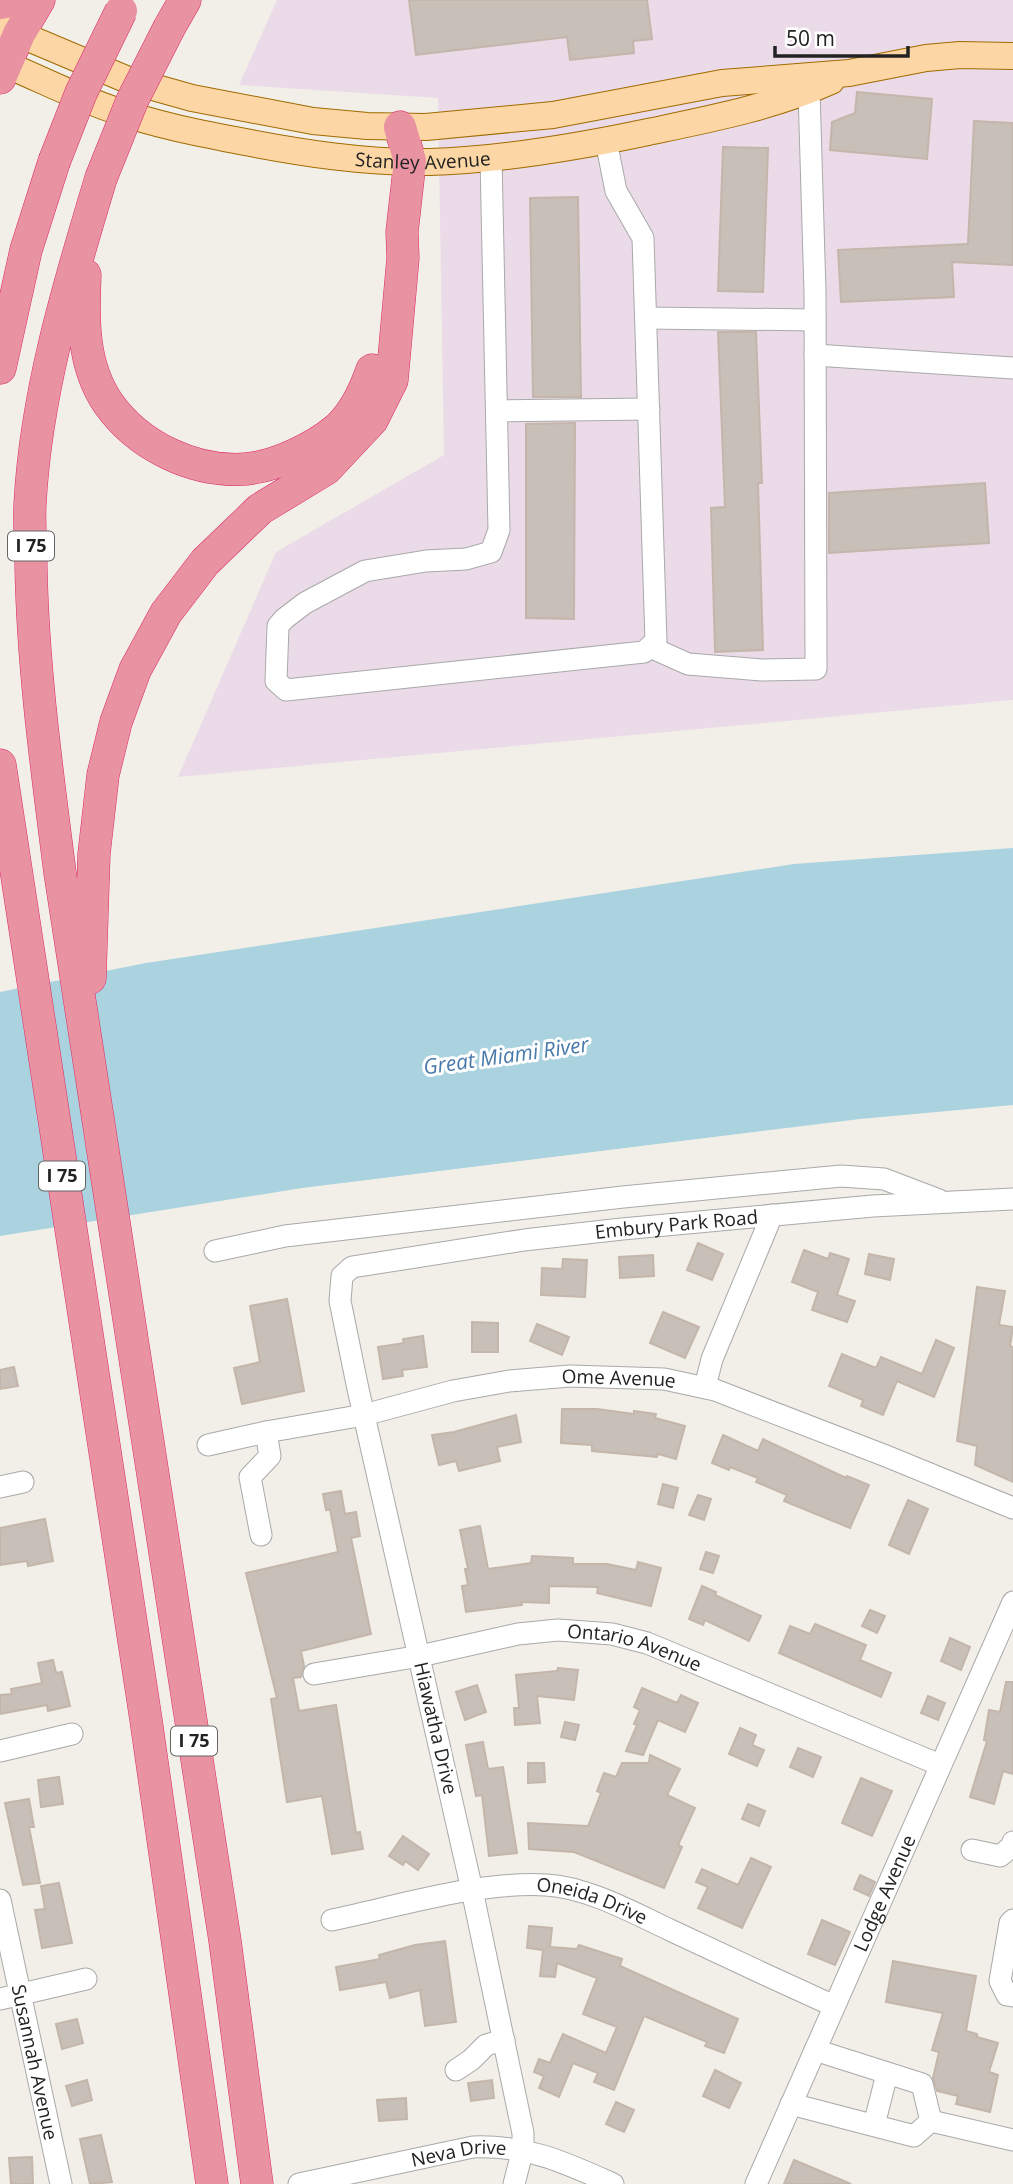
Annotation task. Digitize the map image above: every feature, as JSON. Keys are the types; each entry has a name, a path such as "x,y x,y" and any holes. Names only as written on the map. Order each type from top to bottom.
{"highway":[{"path":"0,3 17,0"},
{"path":"2,68 9,30 38,0"},
{"name":"I 75","path":"185,0 132,101 101,178 60,317 41,408 30,504 32,621 38,695 60,873 225,1941 257,2184"},
{"path":"0,368 26,250 54,162 81,93 124,6"},
{"path":"86,1045 94,854 103,775 116,722 135,670 166,613 205,562 260,509 326,469 372,421 392,380 403,258 400,127"},
{"path":"88,223 83,320 89,363 108,403 138,435 166,454 200,465 246,469 297,455 339,428 364,393 381,342 399,161"},
{"name":"I 75","path":"0,765 9,889 36,1010 211,2170"}],"main road":[{"name":"Stanley Avenue","path":"9,30 128,80 192,98 313,121 367,127 426,127 553,115 722,83 849,73 926,58 960,55 1013,56"},
{"name":"Stanley Avenue","path":"2,68 117,111 184,130 308,154 399,161 491,158 606,141 705,120 809,91 849,73"}],"street":[{"path":"650,647 688,664 762,670 816,669 816,355 809,91"},
{"path":"491,158 499,530 491,552 466,559 426,561 365,571 305,603 278,626 276,681 286,690 644,652 656,641 643,239 616,191 606,141"},
{"path":"646,318 815,320"},
{"path":"816,355 1013,368"},
{"path":"498,411 649,409"},
{"path":"215,1251 285,1236 623,1197 841,1176 884,1179 944,1202"},
{"name":"Embury Park Road","path":"344,1273 352,1267 524,1240 873,1206 1013,1199"},
{"path":"705,1387 712,1359 772,1215"},
{"name":"Hiawatha Drive","path":"344,1273 340,1301 363,1415 420,1656 523,2133 523,2149 514,2184"},
{"name":"Ome Avenue","path":"208,1445 363,1415 453,1391 509,1381 570,1376 664,1379 705,1387 1013,1508"},
{"path":"261,1535 250,1477 270,1456 266,1432"},
{"path":"0,1487 23,1482"},
{"name":"Lodge Avenue","path":"756,2184 1013,1602"},
{"name":"Ontario Avenue","path":"314,1674 420,1656 518,1634 558,1630 612,1634 647,1643 940,1765"},
{"path":"0,1751 72,1734"},
{"path":"972,1850 1000,1856 1013,1842"},
{"name":"Oneida Drive","path":"332,1920 472,1890 524,1884 550,1885 579,1891 631,1912 834,2006"},
{"name":"Susannah Avenue","path":"0,1900 61,2184"},
{"path":"1013,1920 1010,1923 1000,1981 1007,1995 1013,1996"},
{"path":"0,2000 86,1979"},
{"path":"456,2070 486,2045 504,2040"},
{"path":"815,2050 922,2084 931,2121"},
{"path":"874,2125 887,2074"},
{"path":"791,2104 914,2136 931,2121"},
{"path":"931,2121 1013,2140"},
{"name":"Neva Drive","path":"299,2184 473,2147 500,2146 523,2149 578,2168 613,2184"}],"shaded area":[{"path":"277,0 1013,0 1013,700 178,777 276,552 444,455 438,98 239,85"}],"water":[{"name":"Great Miami River","path":"1013,848 1013,1105 860,1119 302,1188 0,1236 0,992 146,963 794,864"}],"building":[{"path":"409,0 647,0 652,39 633,41 634,53 570,60 567,37 416,55"},
{"path":"857,92 932,99 927,159 830,150 832,122 855,113"},
{"path":"974,121 1013,123 1013,265 952,262 954,297 841,302 838,250 968,244"},
{"path":"723,147 768,148 763,292 718,291"},
{"path":"578,197 581,397 533,397 530,198"},
{"path":"718,332 756,332 762,483 758,483 763,650 715,652 711,508 725,507"},
{"path":"575,423 574,619 526,618 526,424"},
{"path":"985,483 989,543 829,553 829,493"},
{"path":"698,1243 723,1254 712,1280 687,1270"},
{"path":"804,1250 828,1259 830,1253 849,1259 837,1295 855,1301 847,1322 812,1310 818,1292 792,1282"},
{"path":"869,1254 894,1259 890,1280 865,1274"},
{"path":"653,1255 654,1276 620,1278 619,1257"},
{"path":"563,1259 587,1260 585,1297 541,1295 542,1268 562,1269"},
{"path":"977,1287 1005,1291 999,1325 1013,1327 1010,1346 1013,1347 1013,1482 975,1465 977,1446 957,1441"},
{"path":"287,1299 304,1391 242,1404 234,1368 260,1362 250,1306"},
{"path":"663,1312 699,1327 685,1358 650,1343"},
{"path":"472,1322 498,1323 498,1352 472,1352"},
{"path":"537,1324 569,1337 562,1355 530,1341"},
{"path":"423,1336 427,1367 402,1370 403,1376 383,1379 378,1347 404,1343 403,1339"},
{"path":"936,1340 954,1348 934,1397 897,1381 883,1415 861,1406 863,1400 829,1386 842,1354 876,1368 881,1357 922,1374"},
{"path":"14,1367 18,1386 0,1389 0,1370"},
{"path":"562,1409 656,1414 655,1418 685,1426 676,1459 658,1454 657,1457 592,1451 592,1445 561,1443"},
{"path":"516,1415 521,1442 497,1447 500,1461 459,1471 456,1461 439,1465 432,1435 454,1432"},
{"path":"723,1435 758,1451 763,1439 846,1478 847,1476 869,1485 850,1528 784,1501 787,1495 756,1482 758,1478 712,1463"},
{"path":"663,1484 678,1488 673,1508 658,1504"},
{"path":"341,1491 345,1514 356,1512 360,1536 351,1538 371,1634 301,1651 304,1666 301,1677 293,1678 299,1711 336,1705 356,1833 360,1832 363,1849 332,1854 322,1796 287,1802 271,1699 277,1698 246,1573 338,1552 330,1509 326,1510 323,1494"},
{"path":"698,1495 711,1499 704,1520 689,1515"},
{"path":"908,1500 928,1509 909,1554 889,1545"},
{"path":"45,1519 53,1561 28,1566 27,1561 0,1565 0,1528"},
{"path":"480,1526 488,1569 531,1563 532,1556 573,1558 573,1564 607,1564 636,1570 638,1562 661,1568 651,1606 597,1593 598,1587 549,1586 549,1603 521,1602 522,1605 466,1612 462,1586 468,1585 465,1569 468,1569 460,1530"},
{"path":"706,1552 719,1556 713,1573 700,1569"},
{"path":"702,1586 716,1592 715,1595 761,1616 749,1641 705,1620 703,1625 689,1619"},
{"path":"870,1610 885,1616 877,1633 862,1626"},
{"path":"815,1624 866,1645 860,1660 891,1673 881,1697 779,1653 790,1626 810,1634"},
{"path":"950,1638 970,1647 961,1670 941,1661"},
{"path":"53,1660 56,1673 62,1672 70,1706 48,1711 47,1705 0,1714 0,1695 12,1694 11,1689 42,1683 38,1663"},
{"path":"558,1668 578,1670 574,1700 537,1696 540,1723 515,1725 514,1708 519,1708 516,1675 557,1671"},
{"path":"1006,1682 1013,1682 1013,1774 1003,1771 994,1804 970,1797 987,1741 984,1740 989,1710 1000,1712"},
{"path":"477,1685 486,1712 465,1720 456,1692"},
{"path":"642,1688 677,1703 681,1695 698,1703 685,1732 658,1720 643,1755 626,1751 637,1725 634,1724 640,1710 634,1707"},
{"path":"928,1696 945,1703 938,1720 921,1713"},
{"path":"565,1722 579,1725 575,1740 561,1737"},
{"path":"740,1728 756,1735 752,1745 764,1750 757,1766 729,1754"},
{"path":"483,1742 488,1769 503,1767 517,1853 489,1856 482,1795 476,1796 466,1745"},
{"path":"798,1748 821,1757 813,1777 790,1767"},
{"path":"650,1755 680,1769 667,1795 695,1808 678,1845 682,1847 664,1888 574,1852 529,1849 528,1823 588,1826 601,1793 597,1791 604,1773 616,1777 622,1763 649,1763"},
{"path":"528,1763 544,1763 545,1782 528,1783"},
{"path":"59,1777 63,1804 41,1807 38,1780"},
{"path":"861,1778 892,1791 872,1836 842,1823"},
{"path":"29,1799 34,1827 29,1827 40,1883 23,1885 5,1803"},
{"path":"748,1804 765,1811 759,1826 742,1819"},
{"path":"403,1836 429,1854 418,1870 405,1861 403,1865 389,1856"},
{"path":"751,1858 771,1867 742,1928 698,1908 708,1887 696,1882 702,1869 738,1885"},
{"path":"860,1875 875,1882 869,1896 854,1889"},
{"path":"59,1883 72,1943 42,1948 35,1910 45,1909 41,1886"},
{"path":"822,1920 850,1932 835,1965 808,1954"},
{"path":"529,1926 552,1928 550,1947 577,1949 579,1945 622,1959 620,1966 738,2019 724,2053 705,2046 707,2042 644,2016 614,2090 594,2082 598,2073 573,2063 559,2097 539,2088 544,2076 534,2072 539,2059 550,2063 563,2034 606,2053 617,2027 583,2014 597,1978 557,1963 555,1977 540,1976 543,1950 527,1948"},
{"path":"445,1941 456,2022 425,2026 420,1990 390,1998 386,1982 340,1990 336,1967 380,1959 379,1955 415,1945"},
{"path":"893,1961 976,1976 966,2031 998,2043 989,2072 998,2075 990,2112 956,2104 958,2096 937,2091 933,2078 939,2052 932,2050 943,2013 886,2002"},
{"path":"77,2019 83,2043 62,2049 56,2024"},
{"path":"715,2070 741,2083 729,2108 703,2096"},
{"path":"87,2080 92,2100 72,2106 66,2086"},
{"path":"492,2080 494,2098 471,2101 468,2083"},
{"path":"406,2098 407,2119 379,2121 377,2100"},
{"path":"616,2102 634,2110 624,2132 606,2124"},
{"path":"101,2135 112,2182 90,2184 80,2139"},
{"path":"32,2157 33,2184 11,2184 9,2158"},
{"path":"794,2160 851,2184 784,2184"}]}
